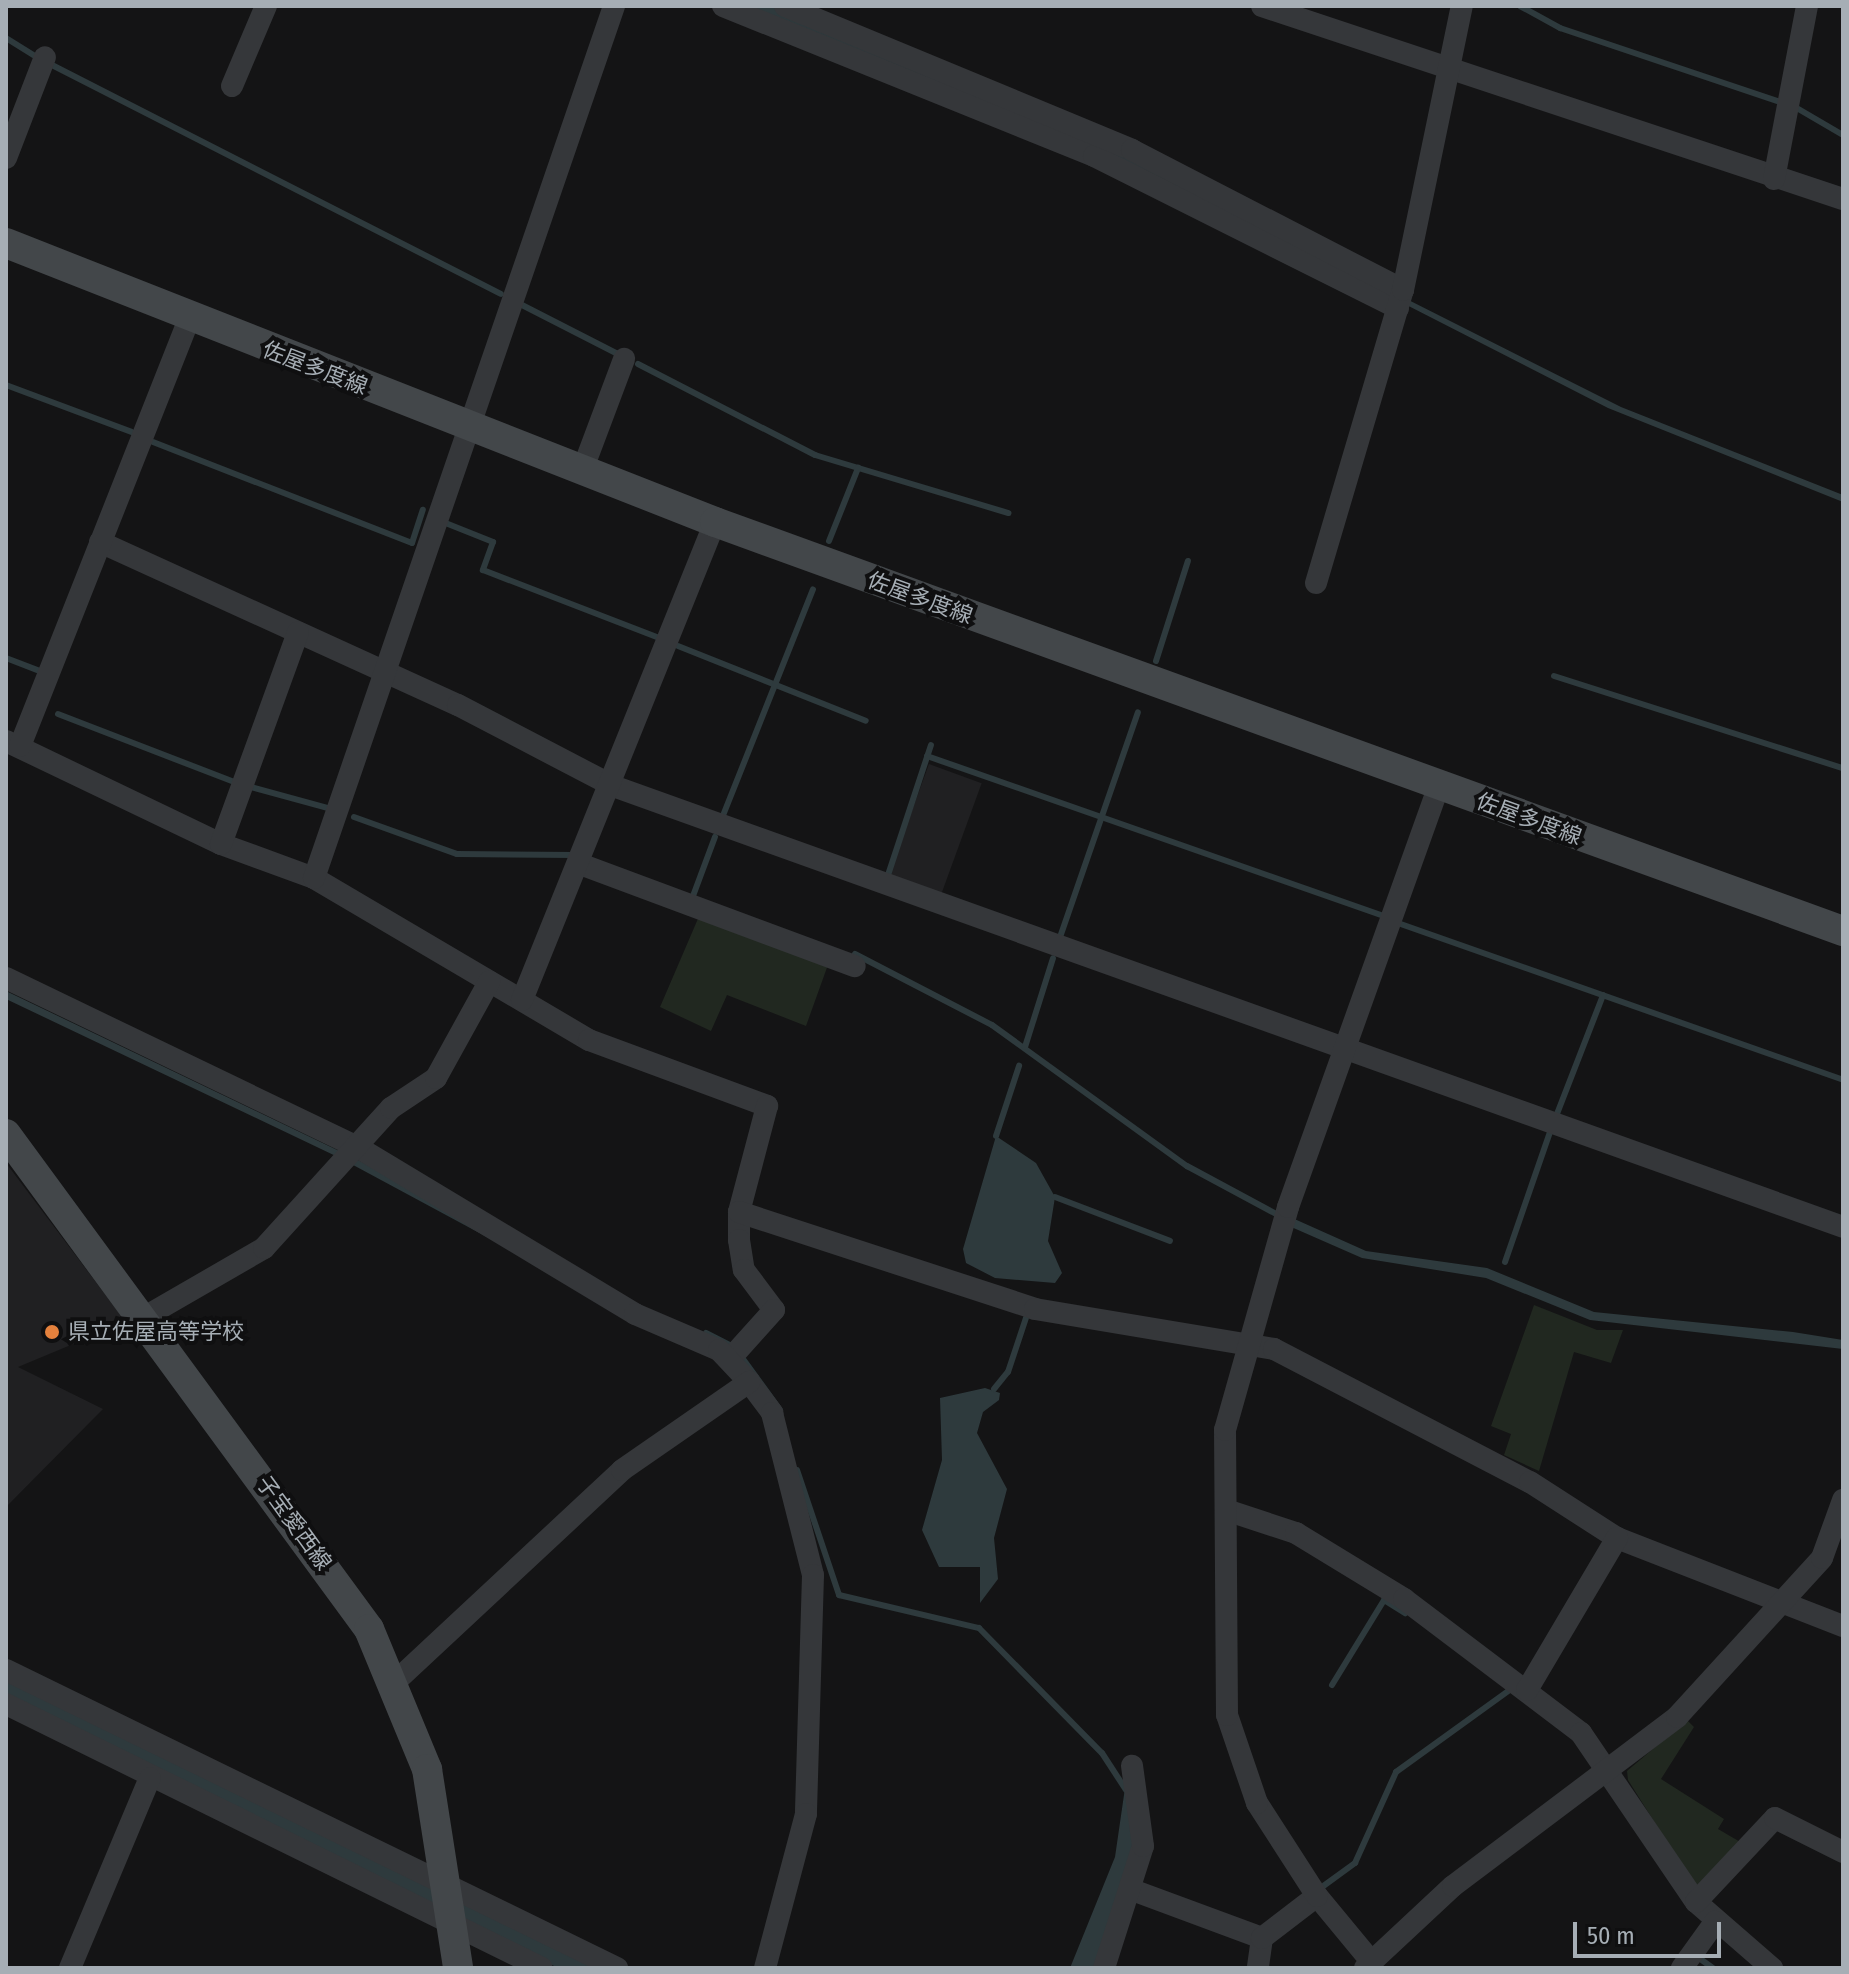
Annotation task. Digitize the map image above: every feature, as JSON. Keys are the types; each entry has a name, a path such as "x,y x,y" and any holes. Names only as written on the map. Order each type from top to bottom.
{"main road":[{"name":"佐屋多度線","path":"6,243 189,320 715,522 1438,787 1843,931"},
{"name":"子宝愛西線","path":"6,1134 343,1589 396,1681 427,1769 451,1888 458,1968"}],"street":[{"path":"232,86 266,6"},
{"path":"314,878 614,6"},
{"path":"723,6 839,39 1099,147 1400,299"},
{"path":"785,6 839,39"},
{"path":"1262,6 1774,179 1843,199"},
{"path":"1316,583 1400,299 1462,6"},
{"path":"1774,179 1807,6"},
{"path":"6,158 45,57"},
{"path":"189,320 100,542 13,743 221,844 314,878 589,1040 767,1106 739,1212 744,1270 774,1310 729,1360"},
{"path":"582,471 624,359"},
{"path":"522,1000 613,786 715,522"},
{"path":"100,542 384,673 613,786 1343,1053 1843,1227"},
{"path":"221,844 298,633"},
{"path":"1438,787 1285,1219 1226,1420 1227,1715 1257,1803 1317,1896 1367,1964 1453,1886 1613,1771 1677,1717 1784,1606 1822,1558 1843,1500"},
{"path":"580,864 855,966"},
{"path":"6,978 352,1155 635,1314 729,1360 749,1382 772,1413 813,1575 806,1814 765,1968"},
{"path":"143,1318 264,1248 352,1155 391,1108 436,1078 489,982"},
{"path":"739,1212 1035,1309 1250,1343 1530,1482 1617,1538 1784,1606 1843,1626"},
{"path":"396,1681 622,1470 749,1382"},
{"path":"1226,1510 1296,1533 1404,1599 1581,1733 1613,1771 1696,1902 1715,1922 1772,1968"},
{"path":"1527,1690 1617,1538"},
{"path":"6,1670 617,1968"},
{"path":"6,1704 150,1778 453,1922 542,1968"},
{"path":"1104,1968 1135,1891 1143,1846 1132,1766"},
{"path":"70,1968 150,1778"},
{"path":"1696,1902 1775,1818 1843,1852"},
{"path":"1135,1891 1262,1938"},
{"path":"1258,1968 1262,1938 1317,1896"},
{"path":"1682,1968 1715,1922"}],"shaded area":[{"path":"747,6 773,7 1095,142 1621,407 1843,495 1843,502 1608,408 1389,296"},
{"path":"929,764 982,783 938,903 885,884"},
{"path":"700,914 829,962 806,1026 727,995 711,1031 660,1007"},
{"path":"6,991 358,1160 522,1249 520,1255 342,1159 6,999"},
{"path":"996,1136 1036,1163 1055,1197 1048,1241 1062,1273 1055,1283 995,1278 966,1263 963,1249"},
{"name":"県立佐屋高等学校","path":"6,1163 126,1322 18,1367 103,1409 6,1507"},
{"path":"1290,1217 1366,1251 1487,1268 1594,1312 1793,1332 1843,1340 1843,1349 1590,1320 1486,1278 1362,1258 1289,1226"},
{"path":"1534,1305 1597,1330 1623,1330 1611,1363 1574,1352 1539,1471 1504,1455 1511,1434 1491,1426"},
{"path":"985,1388 1000,1393 999,1400 983,1412 977,1433 1007,1489 994,1538 998,1579 980,1603 980,1567 939,1567 922,1530 942,1460 940,1398"},
{"path":"6,1678 604,1968 558,1968 6,1695"},
{"path":"1687,1720 1694,1727 1661,1779 1724,1819 1718,1829 1742,1843 1704,1885 1694,1885 1628,1780 1627,1771"},
{"path":"1125,1788 1138,1840 1098,1968 1070,1968 1115,1857"}],"waterway":[{"path":"1520,6 1560,28 1780,102"},
{"path":"6,38 37,57"},
{"path":"50,64 501,294"},
{"path":"1795,107 1843,135"},
{"path":"522,305 616,353"},
{"path":"638,364 815,455 1008,513"},
{"path":"6,385 132,432"},
{"path":"153,442 412,543 423,510"},
{"path":"829,541 858,468"},
{"path":"443,522 493,542 483,570 659,638"},
{"path":"1156,661 1188,561"},
{"path":"722,818 813,589"},
{"path":"678,646 866,721"},
{"path":"6,658 43,672"},
{"path":"1554,676 1843,768"},
{"path":"1058,943 1138,712"},
{"path":"58,714 234,782"},
{"path":"887,878 931,745"},
{"path":"927,756 1384,916"},
{"path":"251,787 328,808"},
{"path":"354,817 457,854 575,855"},
{"path":"693,896 715,837"},
{"path":"1395,922 1843,1080"},
{"path":"855,954 992,1025 1187,1166 1280,1216"},
{"path":"1025,1047 1053,958"},
{"path":"1555,1119 1603,995"},
{"path":"996,1136 1019,1066"},
{"path":"1505,1262 1551,1129"},
{"path":"1055,1197 1170,1241"},
{"path":"994,1389 1008,1372 1026,1318"},
{"path":"706,1333 731,1346"},
{"path":"743,1359 780,1410"},
{"path":"797,1470 839,1595 979,1628 1102,1753 1126,1790"},
{"path":"1332,1685 1384,1600 1405,1613"},
{"path":"1322,1887 1355,1863 1396,1772 1511,1689"},
{"path":"1699,1958 1713,1968"}],"place":[{"name":"県立佐屋高等学校","path":"52,1332"}]}
